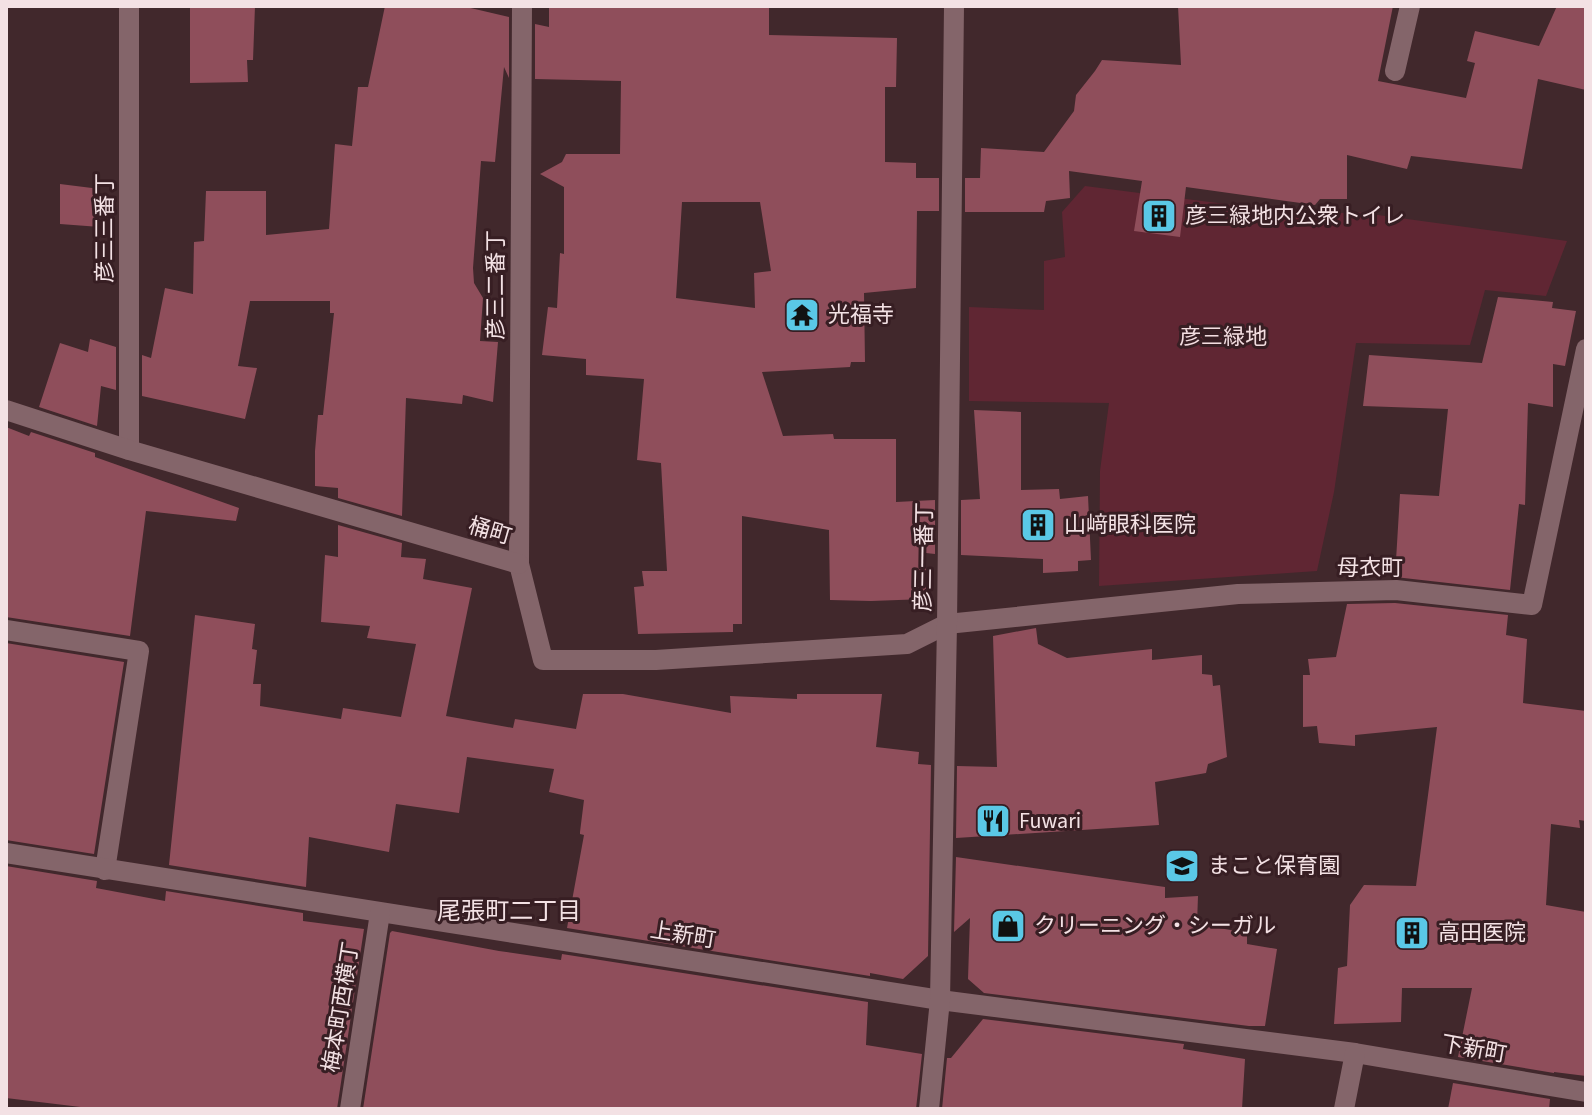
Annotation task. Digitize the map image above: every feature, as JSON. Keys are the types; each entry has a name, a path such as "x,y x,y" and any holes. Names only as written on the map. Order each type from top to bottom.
{"street":[{"name":"彦三三番丁","path":"129,6 129,450"},
{"name":"彦三二番丁","path":"519,564 522,6"},
{"name":"彦三一番丁","path":"929,1109 940,1000 954,6"},
{"path":"1395,71 1410,6"},
{"name":"母衣町","path":"947,624 1238,594 1396,590 1532,605 1586,349"},
{"name":"桶町","path":"6,410 129,450 519,564 543,660 656,660 907,644 947,624"},
{"path":"6,630 139,651 105,870"},
{"name":"上新町","path":"6,853 940,1000 1355,1053"},
{"name":"梅本町西横丁","path":"350,1109 380,913"},
{"path":"1344,1109 1355,1053"},
{"name":"下新町","path":"1355,1053 1586,1092"}],"green space":[{"name":"彦三緑地","path":"1085,186 1311,215 1356,212 1567,241 1546,296 1485,290 1470,345 1356,343 1334,492 1317,571 1099,586 1100,471 1109,403 969,401 969,307 1044,310 1044,261 1065,257 1062,212"}],"building":[{"path":"255,6 253,60 247,60 248,82 190,83 190,7"},
{"path":"385,6 462,6 509,17 509,78 504,67 495,162 481,161 473,268 474,283 483,298 480,341 498,342 493,402 463,395 462,404 406,398 402,516 338,498 338,488 315,486 318,415 323,415 334,313 330,313 330,301 250,301 238,366 257,368 245,419 142,396 142,355 151,358 165,288 193,294 194,242 204,241 206,191 266,191 266,235 329,229 335,144 352,146 358,87 368,87"},
{"path":"549,6 769,6 769,35 897,38 896,87 885,87 885,162 916,163 916,178 939,178 939,211 917,211 916,288 864,293 865,362 851,362 850,367 762,372 783,436 833,434 834,439 896,439 896,502 935,500 935,554 926,553 926,599 830,600 829,530 742,516 742,624 733,624 733,632 638,634 634,587 644,586 642,571 667,571 661,463 637,460 644,379 586,375 586,359 542,355 548,307 557,308 560,253 564,254 564,187 540,174 562,162 566,154 620,154 621,81 535,79 535,24 549,27","holes":["682,202 760,202 771,271 754,273 755,308 676,298"]},
{"path":"1178,6 1393,6 1378,81 1466,98 1475,63 1467,61 1475,31 1539,46 1557,6 1586,6 1586,90 1538,79 1522,169 1411,156 1407,169 1347,155 1347,199 1320,199 1315,205 1186,187 1180,237 1134,231 1142,181 1069,171 1070,198 1046,201 1044,212 965,212 965,178 980,178 981,148 1044,152 1074,111 1076,95 1102,60 1181,65"},
{"path":"60,184 100,189 100,227 60,224"},
{"path":"1498,297 1553,302 1552,308 1576,311 1565,366 1553,364 1553,407 1528,403 1525,505 1519,504 1510,590 1395,577 1400,494 1439,496 1448,409 1363,406 1369,355 1482,363"},
{"path":"90,339 116,347 116,390 101,386 97,426 39,407 60,343 88,352"},
{"path":"974,410 1021,412 1021,490 1059,489 1060,499 1088,496 1091,560 1078,561 1078,571 1043,573 1043,559 961,555 961,500 980,499"},
{"path":"6,427 95,453 95,457 239,508 236,521 146,511 130,636 6,617"},
{"path":"338,525 402,543 401,557 426,559 423,579 472,588 446,716 513,728 515,719 576,729 583,694 623,694 731,713 730,696 797,699 797,694 882,694 876,747 919,752 918,764 931,765 928,956 903,979 567,928 584,835 580,832 584,800 549,792 554,769 467,757 459,813 396,804 389,852 309,837 306,887 169,865 195,615 255,624 252,649 257,650 253,684 261,684 260,706 341,719 343,708 401,717 416,644 367,638 370,626 321,622 325,555 338,557"},
{"path":"1395,603 1508,615 1506,635 1527,639 1523,703 1586,711 1586,821 1579,820 1580,828 1551,824 1546,905 1586,912 1586,1076 1458,1057 1472,988 1402,988 1401,1022 1334,1024 1338,968 1347,966 1350,905 1364,885 1416,886 1437,727 1355,735 1355,746 1319,743 1317,726 1303,727 1303,675 1310,675 1308,659 1336,657 1347,604"},
{"path":"1036,628 1038,644 1067,658 1152,649 1152,660 1202,655 1202,674 1212,675 1213,686 1220,685 1227,757 1208,764 1206,773 1155,782 1159,825 956,838 957,766 997,767 993,636"},
{"path":"6,643 124,662 94,854 6,840"},
{"path":"956,857 1165,887 1165,898 1198,896 1197,924 1247,933 1247,944 1277,949 1265,1026 984,993 968,979 970,918 954,932"},
{"path":"6,866 97,881 96,888 165,901 166,891 303,913 303,921 364,929 337,1109 97,1109 6,1098"},
{"path":"392,931 499,951 561,960 562,954 868,1002 866,1045 922,1054 916,1109 363,1109"},
{"path":"983,1019 1184,1044 1183,1049 1245,1059 1242,1109 942,1109 947,1058 951,1058"},
{"path":"1453,1083 1550,1099 1549,1109 1448,1109"}],"place":[{"name":"彦三緑地内公衆トイレ","path":"1159,216"},
{"name":"光福寺","path":"802,315"},
{"name":"山﨑眼科医院","path":"1038,525"},
{"name":"Fuwari","path":"993,821"},
{"name":"まこと保育園","path":"1182,866"},
{"name":"クリーニング・シーガル","path":"1008,926"},
{"name":"高田医院","path":"1412,933"}],"district":[{"name":"尾張町二丁目","path":"509,911"}]}
